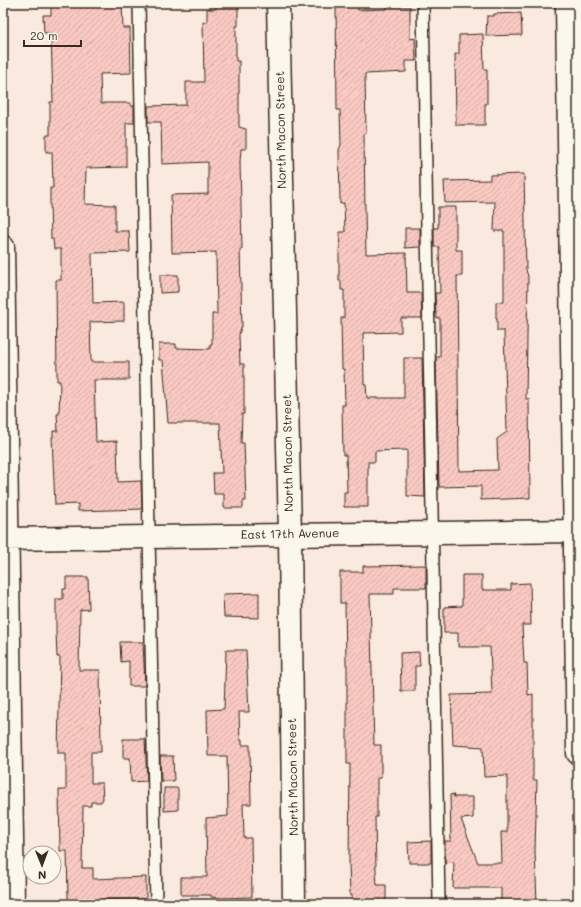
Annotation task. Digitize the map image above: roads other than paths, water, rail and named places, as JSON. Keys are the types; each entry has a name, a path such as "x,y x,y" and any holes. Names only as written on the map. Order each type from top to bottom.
{"street":[{"name":"North Macon Street","path":"278,3 290,534 294,904"},
{"path":"567,3 576,531 578,753"},
{"path":"3,247 5,539 13,904"},
{"name":"East 17th Avenue","path":"5,539 576,531"}],"lane":[{"path":"139,3 156,904"},
{"path":"424,3 439,904"}]}
